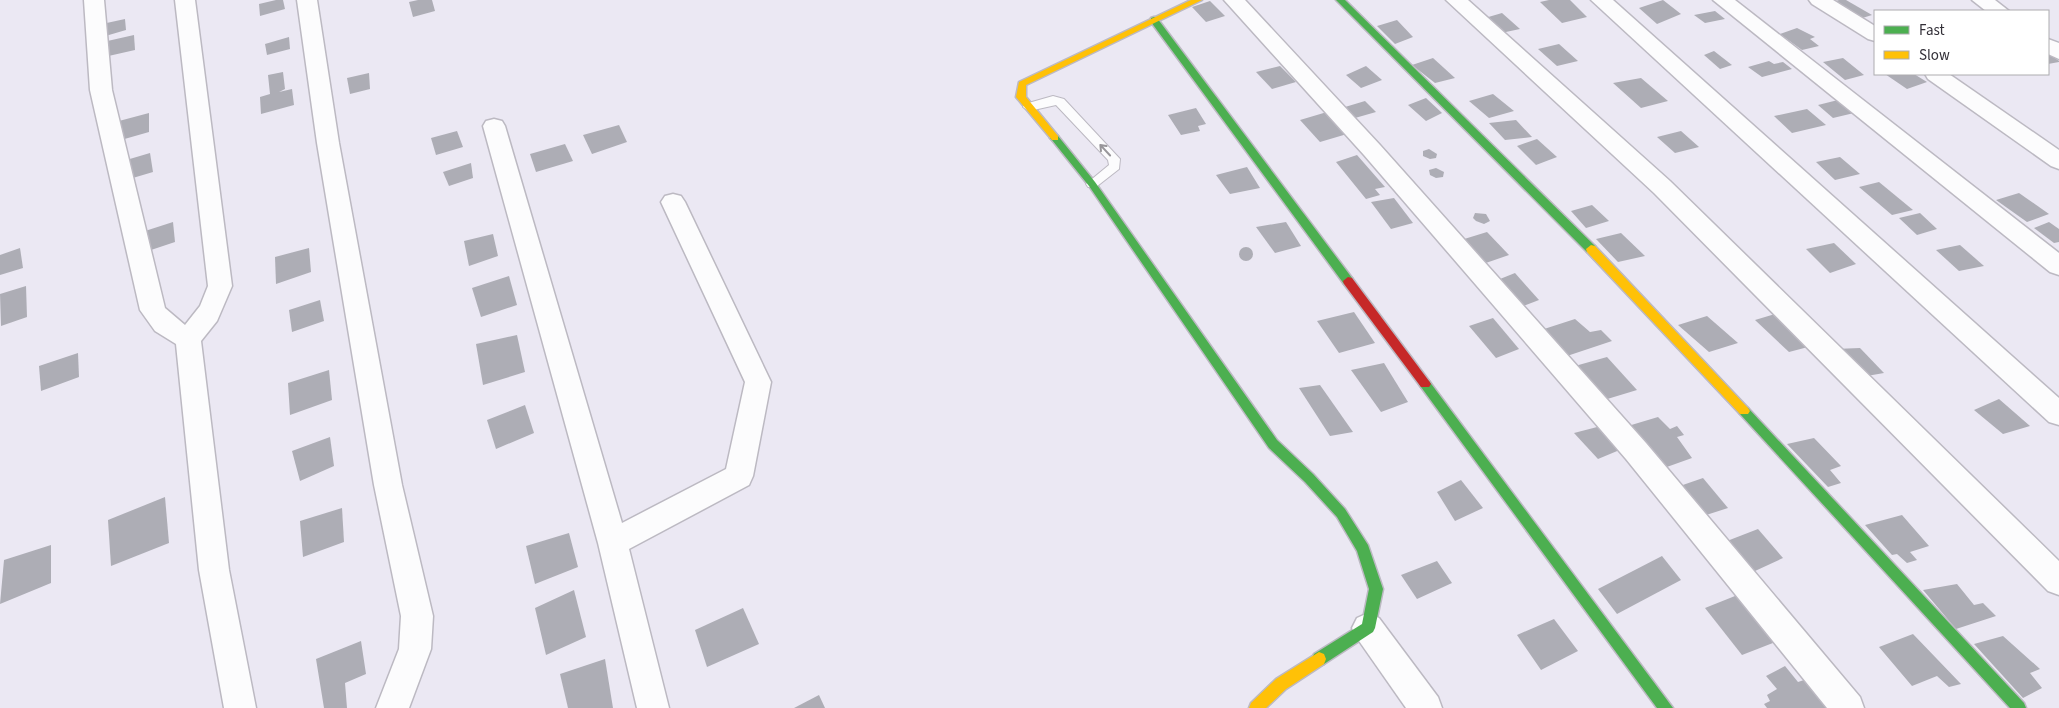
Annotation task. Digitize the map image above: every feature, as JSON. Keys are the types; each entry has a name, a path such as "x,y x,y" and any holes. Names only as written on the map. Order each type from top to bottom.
{"street":[{"path":"94,0 101,90 153,310 161,323 172,332 188,338"},
{"path":"186,0 220,286 215,305 206,321 188,338"},
{"path":"307,0 328,142 388,485 417,616 415,649 401,690 392,708"},
{"path":"1198,0 1022,84 1021,97 1092,184 1273,444 1310,478 1341,513 1363,549 1376,589 1368,628 1281,684 1256,708"},
{"path":"1234,0 1372,150 1636,451 1848,708"},
{"path":"1340,0 1622,279 2019,708"},
{"path":"1456,0 1662,187 2059,581"},
{"path":"1602,0 2059,414"},
{"path":"1723,0 2059,266"},
{"path":"1819,0 1874,34"},
{"path":"1982,0 1997,10"},
{"path":"1154,20 1666,708"},
{"path":"1936,75 2059,161"},
{"path":"494,126 613,543 653,708"},
{"path":"613,543 739,476 758,382 673,202"},
{"path":"188,338 210,552 225,650 240,708"},
{"path":"1368,628 1426,708"}],"lane":[{"path":"1029,107 1053,100 1060,102 1114,159 1114,166 1092,184"}],"building":[{"path":"283,0 285,9 260,16 259,4"},
{"path":"432,0 435,11 413,17 409,2"},
{"path":"1570,0 1587,17 1562,23 1540,2"},
{"path":"1663,0 1681,14 1657,24 1639,8"},
{"path":"1846,0 1872,15 1856,20 1829,3"},
{"path":"1210,1 1225,16 1206,22 1192,7"},
{"path":"1715,11 1725,19 1705,23 1694,15"},
{"path":"1502,13 1520,29 1501,33 1485,18"},
{"path":"125,19 126,30 102,37 102,24"},
{"path":"1397,20 1413,37 1395,44 1377,26"},
{"path":"1797,28 1815,37 1810,39 1819,46 1802,50 1780,34"},
{"path":"134,35 135,50 104,57 103,42"},
{"path":"289,37 290,49 267,55 265,44"},
{"path":"1559,44 1578,61 1557,66 1538,49"},
{"path":"1714,51 1732,65 1720,69 1704,55"},
{"path":"2049,54 2059,61 2049,64"},
{"path":"1433,58 1455,78 1435,83 1412,65"},
{"path":"1843,58 1864,75 1845,80 1823,62"},
{"path":"1769,61 1774,64 1783,62 1792,69 1762,77 1748,67"},
{"path":"1280,66 1296,82 1272,89 1256,72"},
{"path":"1366,66 1382,80 1361,88 1346,75"},
{"path":"283,72 285,89 279,92 292,89 294,105 261,114 260,97 270,94 268,75"},
{"path":"369,73 370,89 350,94 347,78"},
{"path":"1886,75 1916,75 1927,82 1907,89"},
{"path":"1641,78 1668,101 1641,108 1613,83"},
{"path":"1493,94 1514,111 1489,118 1469,101"},
{"path":"1426,98 1442,113 1426,121 1408,105"},
{"path":"1838,100 1854,113 1833,118 1818,105"},
{"path":"1365,101 1376,112 1355,118 1345,107"},
{"path":"1196,108 1206,124 1198,126 1200,131 1181,135 1168,115"},
{"path":"1807,109 1826,125 1792,133 1774,116"},
{"path":"1327,112 1347,134 1320,142 1300,120"},
{"path":"149,113 149,132 121,140 119,121"},
{"path":"1516,120 1532,137 1505,140 1489,123"},
{"path":"619,125 627,142 592,154 583,135"},
{"path":"457,131 463,147 436,155 431,138"},
{"path":"1681,131 1699,147 1675,153 1657,137"},
{"path":"1537,139 1557,157 1536,165 1517,146"},
{"path":"565,144 573,161 536,172 530,154"},
{"path":"1429,149 1437,154 1436,158 1430,159 1423,156 1423,151"},
{"path":"150,153 153,172 126,180 123,161"},
{"path":"1357,155 1385,187 1375,189 1380,195 1366,199 1336,162"},
{"path":"1840,157 1860,174 1835,180 1816,162"},
{"path":"471,163 473,178 449,186 443,172"},
{"path":"1247,167 1260,188 1230,194 1216,175"},
{"path":"1436,168 1444,172 1443,177 1436,178 1430,175 1429,170"},
{"path":"1879,182 1913,210 1892,215 1859,187"},
{"path":"2019,193 2049,214 2027,222 1996,200"},
{"path":"1394,198 1413,223 1391,229 1371,202"},
{"path":"1592,205 1609,221 1586,228 1571,211"},
{"path":"1475,213 1486,214 1490,221 1484,224 1476,221 1473,218"},
{"path":"1920,213 1937,229 1917,235 1899,218"},
{"path":"173,222 175,242 148,251 142,232"},
{"path":"1286,222 1301,246 1275,253 1256,227"},
{"path":"2049,222 2059,229 2059,242 2054,243 2034,228"},
{"path":"1487,232 1509,255 1480,265 1461,240"},
{"path":"1621,233 1645,256 1618,262 1596,239"},
{"path":"493,234 498,256 469,266 464,241"},
{"path":"1834,243 1856,264 1830,273 1806,249"},
{"path":"1960,245 1984,266 1959,271 1936,250"},
{"path":"1243,247 1249,247 1253,254 1249,261 1243,261 1239,257 1239,251"},
{"path":"20,248 23,268 0,275 0,255"},
{"path":"309,248 311,272 276,284 275,257"},
{"path":"1515,273 1539,300 1518,308 1495,281"},
{"path":"509,276 517,305 481,317 472,288"},
{"path":"26,286 27,317 1,326 0,294"},
{"path":"320,300 324,321 292,332 289,310"},
{"path":"1354,312 1375,343 1339,353 1317,321"},
{"path":"1775,314 1808,347 1789,352 1755,320"},
{"path":"1707,316 1738,343 1709,352 1678,325"},
{"path":"1493,318 1519,349 1496,358 1469,326"},
{"path":"1575,319 1590,332 1601,330 1612,341 1567,356 1541,330"},
{"path":"517,335 525,372 483,385 476,344"},
{"path":"1860,348 1884,373 1861,377 1835,349"},
{"path":"78,353 79,377 41,391 39,366"},
{"path":"1607,357 1637,390 1604,400 1575,366"},
{"path":"1384,363 1408,402 1381,412 1351,370"},
{"path":"329,370 332,400 290,415 288,383"},
{"path":"1320,385 1353,432 1330,436 1299,388"},
{"path":"1999,399 2030,426 2003,434 1974,410"},
{"path":"525,405 534,433 496,449 487,420"},
{"path":"1658,417 1670,429 1677,426 1684,435 1677,437 1692,458 1664,468 1628,426"},
{"path":"1601,426 1622,449 1598,459 1574,433"},
{"path":"330,437 334,466 300,481 292,451"},
{"path":"1814,438 1841,466 1830,470 1841,483 1828,487 1787,444"},
{"path":"1703,478 1728,508 1700,517 1677,487"},
{"path":"1461,480 1483,508 1455,521 1437,492"},
{"path":"165,497 169,543 111,566 108,520"},
{"path":"342,508 344,542 303,557 300,521"},
{"path":"1902,515 1929,546 1910,552 1917,560 1907,563 1897,554 1892,555 1865,525"},
{"path":"1758,529 1783,558 1755,571 1727,541"},
{"path":"569,533 578,567 535,584 526,546"},
{"path":"51,545 51,583 0,604 4,560"},
{"path":"1662,556 1681,580 1617,614 1598,589"},
{"path":"1437,561 1452,583 1417,599 1401,575"},
{"path":"1957,584 1974,605 1983,603 1996,616 1956,629 1923,590"},
{"path":"574,590 586,637 546,655 535,608"},
{"path":"1740,594 1778,641 1742,655 1705,608"},
{"path":"743,608 759,644 707,667 695,630"},
{"path":"1554,619 1578,651 1541,670 1517,635"},
{"path":"1913,634 1961,684 1949,687 1937,676 1912,686 1879,647"},
{"path":"2003,636 2040,669 2030,673 2042,688 2023,698 1974,644"},
{"path":"361,641 366,674 345,683 347,708 324,708 316,659"},
{"path":"605,659 613,708 568,708 560,674"},
{"path":"1785,666 1798,682 1804,680 1809,687 1813,685 1832,708 1767,708 1764,704 1770,701 1767,695 1777,689 1766,676"},
{"path":"819,695 825,708 794,708"}],"traffic: fast":[{"path":"1340,0 1591,249"},
{"path":"1154,20 1348,281"},
{"path":"1055,138 1092,184 1273,444 1309,478 1341,513 1363,549 1376,589 1368,628 1319,659"},
{"path":"1425,384 1666,708"},
{"path":"1744,411 2019,708"}],"traffic: slow":[{"path":"1055,138 1021,97 1022,84 1198,0"},
{"path":"1591,249 1744,411"},
{"path":"1256,708 1281,684 1319,659"}],"traffic: jam":[{"path":"1348,281 1425,384"}]}
